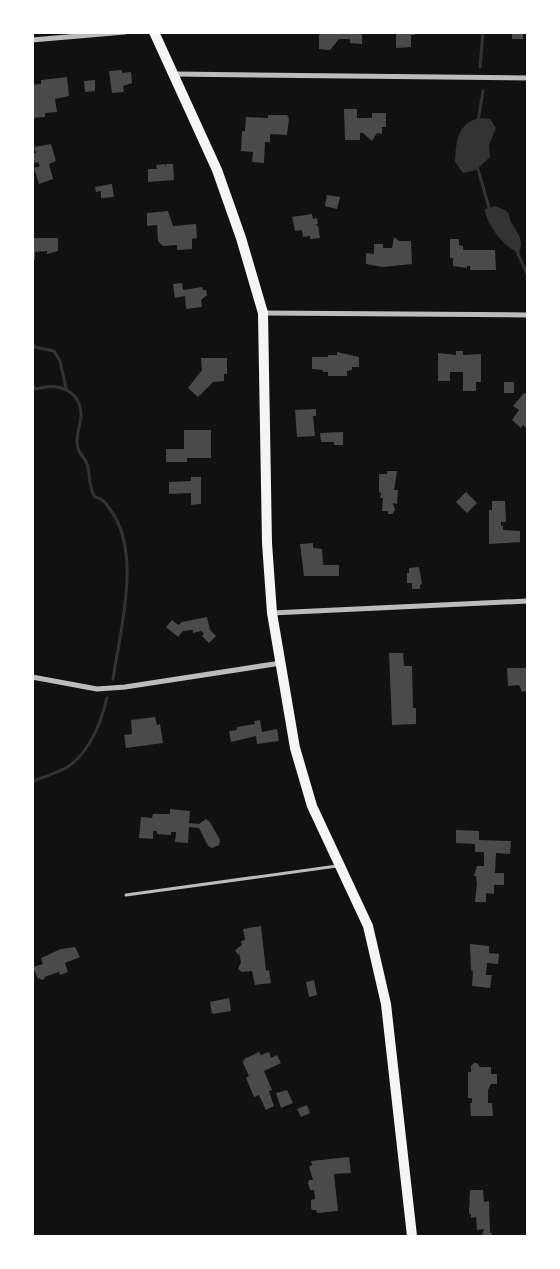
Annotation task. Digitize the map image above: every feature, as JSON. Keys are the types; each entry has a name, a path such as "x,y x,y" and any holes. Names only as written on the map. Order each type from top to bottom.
{"main road":[{"path":"154,32 217,170 242,238 263,313 267,543 272,612 295,748 312,806 368,926 386,1004 412,1236"}],"street":[{"path":"32,40 126,32"},
{"path":"174,74 528,78"},
{"path":"263,313 528,315"},
{"path":"272,612 528,601"},
{"path":"32,677 97,689 125,687 281,663"}],"lane":[{"path":"126,895 340,866"}],"shaded area":[{"path":"480,118 490,119 496,128 489,145 490,157 476,170 463,173 455,162 459,134 467,124"},
{"path":"495,206 508,212 520,239 521,247 519,252 508,246 497,235 488,221 485,209"}],"building":[{"path":"319,32 362,32 362,44 350,43 350,39 339,39 330,50 319,49"},
{"path":"399,32 415,32 415,35 411,35 411,47 396,48 396,34"},
{"path":"512,32 523,32 523,39 512,39"},
{"path":"122,70 122,73 131,72 132,83 123,86 124,92 112,93 109,71"},
{"path":"67,77 69,96 55,99 57,112 45,113 45,117 32,118 32,85 41,84 41,80"},
{"path":"95,80 95,91 85,92 84,81"},
{"path":"344,109 357,109 357,118 372,118 372,113 386,113 386,127 382,127 382,134 377,133 372,141 363,133 360,133 360,140 345,140"},
{"path":"268,115 287,115 289,118 287,135 270,134 270,142 265,142 264,163 252,162 253,152 241,151 242,131 245,131 246,117 268,118"},
{"path":"51,144 56,161 49,164 53,179 39,184 34,168 40,166 38,162 35,163 33,158 33,154 36,153 34,147"},
{"path":"165,164 166,168 166,164 173,164 174,180 148,182 148,169 157,169 156,165"},
{"path":"112,184 114,197 101,198 101,191 96,192 95,187"},
{"path":"327,195 340,197 337,209 325,206"},
{"path":"168,211 173,226 196,224 197,238 192,239 192,249 177,250 177,245 163,246 158,241 157,225 147,226 147,213"},
{"path":"312,214 313,219 317,218 318,224 314,225 318,226 320,238 310,239 310,236 303,237 302,230 295,231 292,217"},
{"path":"394,237 399,241 411,241 412,264 382,267 366,264 366,253 374,254 374,244 383,244 383,248 392,248"},
{"path":"32,238 58,238 58,251 47,254 47,251 35,252 35,260 32,260"},
{"path":"450,239 459,239 459,245 463,246 463,250 495,250 496,270 470,270 470,266 467,266 467,268 453,266 453,258 450,258"},
{"path":"182,283 183,290 202,287 203,290 206,290 207,295 201,300 202,307 186,309 185,296 175,298 173,284"},
{"path":"456,351 463,351 463,355 481,354 481,382 476,382 476,391 463,391 463,372 450,372 450,381 438,381 438,353 456,355"},
{"path":"337,352 359,357 359,367 352,367 352,370 347,371 347,376 328,376 328,372 312,369 312,357 328,357 328,355 337,355"},
{"path":"201,358 227,358 227,374 224,374 224,381 213,382 198,397 188,388 202,370"},
{"path":"504,382 514,382 514,393 504,393"},
{"path":"524,393 528,395 528,429 523,425 521,428 512,420 519,410 513,406"},
{"path":"316,409 316,416 313,416 315,436 297,437 295,410"},
{"path":"184,430 211,430 211,458 187,458 187,462 166,462 166,449 184,449"},
{"path":"343,432 343,445 334,445 334,442 321,442 320,433"},
{"path":"387,471 397,471 394,490 398,490 397,504 393,503 395,510 392,514 388,514 388,511 382,511 383,498 380,498 381,493 379,492 379,474 387,474"},
{"path":"191,477 201,477 201,504 191,505 191,493 169,494 169,482 191,481"},
{"path":"466,492 477,503 467,513 456,502"},
{"path":"492,501 505,501 506,522 501,522 501,526 503,526 503,530 520,531 520,542 489,544 489,510 492,510"},
{"path":"313,543 313,548 322,549 323,565 339,565 339,576 304,576 300,544"},
{"path":"419,567 422,584 420,589 412,589 412,583 407,583 407,573 409,573 409,568"},
{"path":"207,617 210,630 216,636 209,643 202,636 204,634 201,631 193,633 193,630 183,631 178,637 166,627 172,620 178,625 182,622"},
{"path":"389,653 403,653 404,666 412,666 413,708 416,708 416,724 392,725"},
{"path":"507,668 528,668 526,691 522,692 519,685 508,686"},
{"path":"155,717 157,725 160,724 163,743 126,748 124,735 132,734 131,720"},
{"path":"260,720 262,732 277,729 279,741 257,744 256,736 231,742 229,731 237,730 237,727 255,724 254,721"},
{"path":"170,809 190,811 189,823 199,824 206,819 210,822 220,840 219,845 212,848 208,846 199,828 189,827 188,843 175,842 176,832 171,832 171,835 157,834 157,831 153,831 153,839 139,838 141,817 152,818 153,814 170,814"},
{"path":"456,830 479,831 479,840 511,841 510,854 496,853 495,873 504,873 504,885 494,885 494,894 486,893 486,902 475,902 477,883 476,876 474,876 477,866 484,866 484,852 475,852 475,844 456,843"},
{"path":"261,926 266,971 269,970 271,983 255,985 252,971 242,972 238,969 241,962 239,953 238,955 235,950 242,945 241,941 245,940 243,929"},
{"path":"470,944 489,946 489,953 499,954 498,964 487,963 486,975 492,975 490,988 472,986 473,971 471,970"},
{"path":"75,947 80,957 65,963 68,972 60,975 59,972 44,977 45,979 38,979 33,967 43,964 41,958 61,949"},
{"path":"314,980 317,995 309,997 306,982"},
{"path":"229,998 231,1011 212,1014 210,1002"},
{"path":"259,1052 261,1055 269,1052 271,1058 277,1055 281,1063 264,1071 272,1090 269,1091 274,1106 266,1110 259,1095 254,1097 246,1078 249,1076 243,1063 244,1059"},
{"path":"477,1063 480,1067 491,1067 491,1074 497,1074 497,1084 491,1084 488,1090 488,1103 492,1103 493,1116 471,1116 470,1103 472,1103 472,1098 468,1098 468,1072 471,1072 471,1066"},
{"path":"287,1090 293,1103 281,1108 276,1093"},
{"path":"307,1105 310,1113 301,1117 297,1109"},
{"path":"349,1157 351,1173 334,1174 338,1211 317,1213 316,1210 312,1210 311,1200 315,1199 314,1190 310,1190 308,1183 309,1180 313,1180 309,1167 312,1165 311,1161"},
{"path":"470,1190 483,1190 484,1202 489,1201 490,1233 492,1233 492,1236 482,1236 484,1229 477,1230 476,1217 471,1218 471,1214 469,1214"}],"waterway":[{"path":"480,67 483,32"},
{"path":"478,121 483,91"},
{"path":"477,166 490,211"},
{"path":"516,249 528,276"},
{"path":"32,322 32,330"},
{"path":"32,344 35,347 54,351 60,361 66,388"},
{"path":"32,386 36,389 52,387 66,390 76,399 80,406 81,414 77,445 87,464 91,489 95,497 104,501 109,508 119,525 125,546 127,568 124,615 113,679"},
{"path":"32,782 56,773 77,760 94,735 102,717 107,698"}]}
